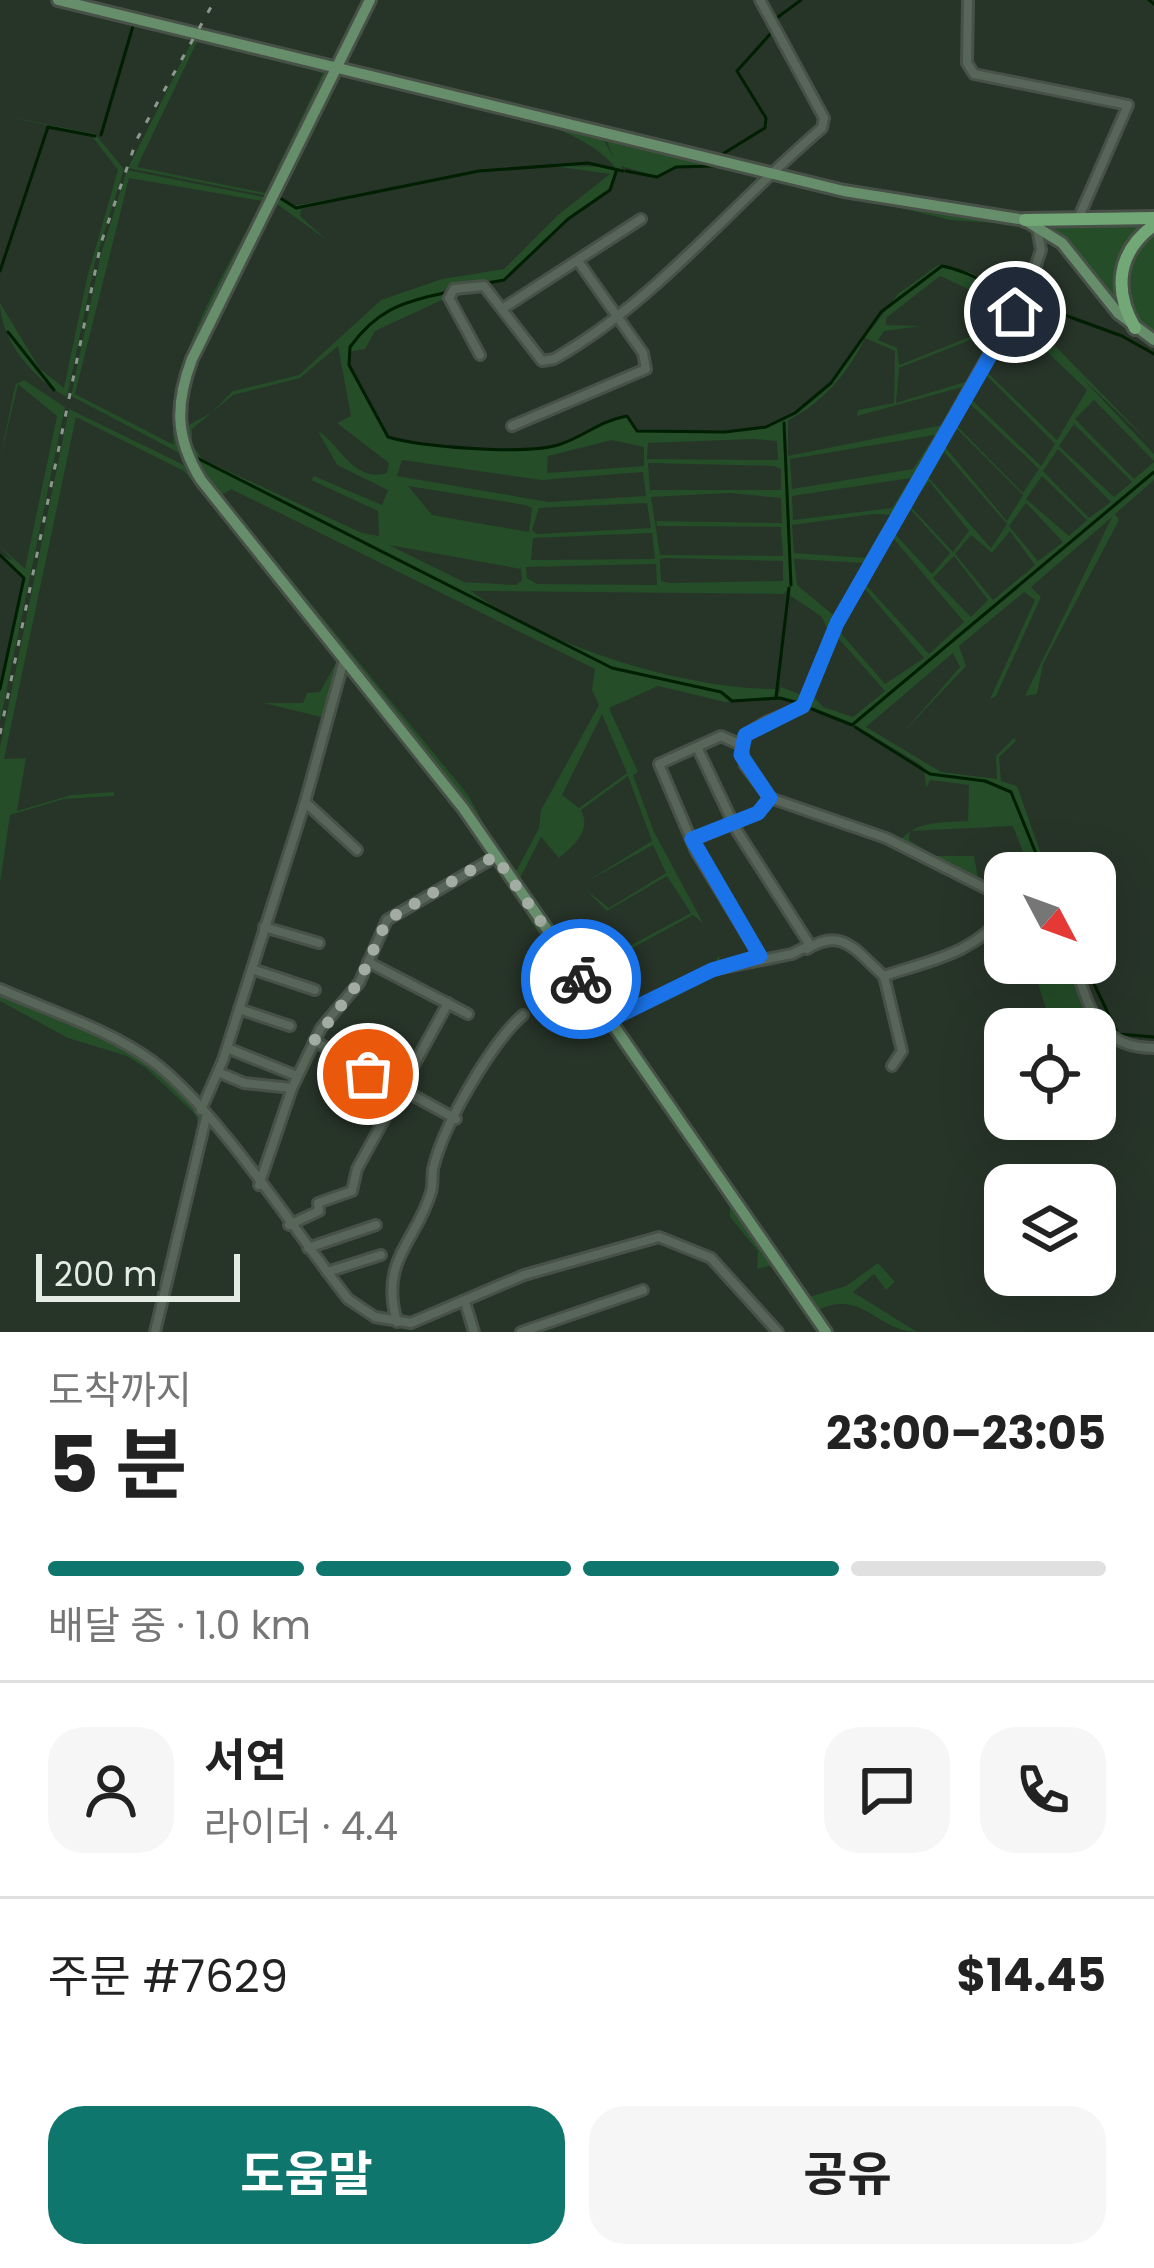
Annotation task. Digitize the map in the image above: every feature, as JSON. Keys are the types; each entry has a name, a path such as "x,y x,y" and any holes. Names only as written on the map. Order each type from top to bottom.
{"highway":[{"path":"1030,223 1154,221"},
{"path":"1135,328 1123,300 1123,263 1134,242 1154,221"}],"main road":[{"path":"58,0 769,173 924,207 1030,223 1069,251 1135,328 1154,340"},
{"path":"370,0 192,359 178,422 182,445 201,480 495,856 826,1332"}],"street":[{"path":"480,356 449,293 478,283 546,361 646,297 824,123 760,0"},
{"path":"968,0 967,63 974,74 1128,105 1078,220"},
{"path":"502,308 641,220"},
{"path":"741,745 766,722 803,706 837,623 1031,280 1041,250 1030,223"},
{"path":"512,426 646,369 643,353 578,261"},
{"path":"155,1332 204,1113 305,802 344,660"},
{"path":"741,745 721,736 659,764 692,839 760,956"},
{"path":"741,745 745,765 770,798 886,838 984,887"},
{"path":"697,747 732,822 807,937 806,949"},
{"path":"692,839 758,813 770,798"},
{"path":"305,802 357,850"},
{"path":"260,1185 297,1076 314,1041 359,982 387,920 495,856"},
{"path":"264,927 319,943"},
{"path":"610,1020 712,970 806,949 827,938 845,940 884,976 902,1051 892,1066"},
{"path":"884,976 984,938"},
{"path":"368,962 468,1014"},
{"path":"252,969 315,990"},
{"path":"1084,984 1110,1039 1126,1047 1154,1048"},
{"path":"0,989 141,1054 204,1113 357,1307 397,1322 417,1321 524,1275 659,1237 711,1258 778,1332"},
{"path":"289,1225 319,1211 319,1203 352,1191 357,1169 448,1003"},
{"path":"239,1009 290,1026"},
{"path":"397,1322 392,1290 400,1250 428,1201 433,1166 489,1052 523,1015"},
{"path":"314,1041 456,1119"},
{"path":"227,1048 297,1076"},
{"path":"218,1072 237,1082 292,1088"},
{"path":"308,1248 376,1225"},
{"path":"327,1272 381,1255"},
{"path":"521,1332 643,1290"},
{"path":"465,1302 474,1332"}],"green space":[{"path":"194,37 327,73 269,196 128,168","holes":["197,42 323,73 265,193 137,167"]},
{"path":"338,73 419,92 338,76 279,197 293,206 382,190 301,209 300,216 328,241 277,204 192,373 184,403 187,426 211,413 233,391 299,375 381,300 442,279 504,269 558,215 610,174 554,166 615,167 594,148 564,132 514,115 601,135 614,158 604,135 716,163 712,168 679,166 656,176 621,166 623,170 615,170 610,190 568,218 504,280 473,281 444,290 446,298 375,331 365,349 348,352 348,365 388,437 443,447 524,450 559,445 627,416 637,431 725,432 766,427 796,413 831,383 898,294 938,265 969,272 1015,298 1035,262 1035,234 1020,225 950,220 767,176 893,204 1026,223 1035,232 1039,242 1036,266 1013,312 838,617 831,618 833,629 802,705 778,697 781,687 802,695 829,633 822,617 788,594 791,585 784,594 471,591 537,629 617,661 701,682 777,689 775,697 725,702 658,686 609,708 638,772 633,775 654,832 703,923 693,915 609,957 691,913 667,876 607,911 585,889 609,908 666,873 653,845 584,883 652,841 628,776 581,810 583,831 559,858 541,837 520,878 613,1014 715,964 719,955 720,964 610,1018 452,789 198,465 186,436 183,406 195,358","holes":["940,276 1010,308 1003,324 899,365 897,348 878,340 884,331 921,326 886,325 886,318","998,329 968,381 896,403 899,368","865,338 895,351 894,403 858,410 857,416 962,387 943,425 788,456 788,420 843,375","338,346 351,416 337,423 389,463 387,473 375,475 356,467 318,431 337,465 388,490 382,505 314,476 311,480 378,511 379,536 362,533 202,459 192,444 192,429 233,395 300,378","935,435 913,469 792,489 790,459","612,440 644,447 644,466 547,473 548,456","777,441 778,460 647,459 648,443","402,460 542,480 643,472 646,496 549,502 397,476","648,463 781,469 781,490 650,490","911,478 892,508 793,520 792,496","408,486 532,508 529,532 432,515","231,489 595,669 592,690 599,705 541,810 539,828 517,870 510,870 468,795 222,495","729,493 781,498 782,523 656,521 657,526 781,527 783,556 660,555 651,497","647,503 651,528 537,534 532,530 539,508","890,515 865,558 794,553 792,525","652,533 655,559 531,560 533,538","389,545 521,569 522,580 516,585 464,582","660,559 783,561 783,581 669,583 661,581","794,559 864,563 833,615 797,585","656,564 657,585 537,584 527,578 526,567","602,714 627,773 579,808 562,795"]},
{"path":"0,115 95,134 124,169 95,262 67,397 43,381 22,358 6,331 0,303 40,369 64,388 87,278 118,170 91,135"},
{"path":"127,170 268,198 182,381 185,456 71,396 101,254","holes":["129,178 262,201 188,350 173,414 174,445 75,394"]},
{"path":"1151,222 1126,248 1123,312 1044,225"},
{"path":"1154,229 1154,336 1134,312 1127,283 1133,254"},
{"path":"1023,300 1031,303 1028,318 1154,447 1081,377 1154,454 1154,461 1094,400 1075,419 1134,479 1154,462 1154,471 959,638 1154,474 1154,480 1115,514 1119,520 1043,664 1037,694 1025,696 1112,517 1031,587 1041,597 996,696 990,699 1035,600 1024,592 959,646 966,666 901,735 960,667 953,653 866,727 941,772 997,779 996,756 1014,738 999,757 1001,781 1017,786 1040,852 1023,852 1013,826 911,831 930,824 968,821 969,785 930,780 926,788 924,768 918,763 853,724 806,706 838,623 1013,317 1032,327 1018,311","holes":["1019,325 1087,390 1057,440 988,373","987,376 1055,444 1041,466 972,400","969,403 1039,469 1023,493 957,426","1074,424 1132,482 1114,497 1059,446","956,428 1023,495 1007,521 945,447","1058,449 1111,502 1089,518 1043,471","944,452 1007,524 991,548 929,478","1042,476 1087,520 1069,536 1026,499","929,481 969,531 953,552 910,506","1026,503 1063,542 1038,561 1009,526","910,509 950,553 932,574 895,534","1010,531 1035,565 993,600 955,554 971,535 992,553","893,538 964,622 929,654 865,584","954,556 988,600 971,617 933,578","863,587 924,658 885,684 840,632","838,638 885,691 853,717 823,707 814,697"]},
{"path":"24,380 65,407 0,722 0,691 25,578 0,554 13,561 0,546 25,569 57,416 18,384 0,460 16,384"},
{"path":"69,409 190,468 342,662 325,718 264,703 303,703 307,693 320,692 337,661 184,471 76,417 4,759 26,758 17,811 71,795 114,792 114,796 64,799 10,815 0,883 0,747"},
{"path":"910,832 909,840 935,856 974,856 979,883 899,842"},
{"path":"494,859 821,1332 770,1266 757,1269 758,1251 730,1217 730,1206 535,928"},
{"path":"1038,984 1078,984 1088,1008 1046,1008"},
{"path":"0,992 108,1040 157,1071 199,1113 200,1136 196,1115 146,1068 127,1056 68,1038 0,1001"},
{"path":"617,1019 809,1297 846,1286 878,1263 895,1282 886,1290 874,1274 853,1292 917,1332 891,1326 859,1308 835,1305 820,1309 830,1332"}],"waterway":[{"path":"774,20 801,0"},
{"path":"1149,0 1154,4"},
{"path":"101,135 133,26"},
{"path":"721,155 765,128 766,118 737,71 772,32"},
{"path":"0,271 48,127 95,136"},
{"path":"280,198 296,208 479,171 588,163 623,171"},
{"path":"626,171 657,177 676,167 715,166"},
{"path":"488,283 504,280 568,219 610,190 616,172"},
{"path":"444,293 380,316 350,347 349,365 388,437 498,450 558,445 627,416 637,431 725,432 766,427 795,413 831,383 881,312 942,266 1016,297"},
{"path":"1026,301 1122,336 1154,354"},
{"path":"193,373 224,305"},
{"path":"8,332 54,390"},
{"path":"784,423 791,585"},
{"path":"195,457 612,668 721,692 732,701 780,698 799,703"},
{"path":"812,709 852,725 1154,472"},
{"path":"0,555 24,578 0,689"},
{"path":"776,697 789,588"},
{"path":"855,727 930,774 985,781 1011,792 1035,852"},
{"path":"1094,984 1118,1034 1154,1037"}],"railway":[{"path":"0,734 101,243 137,139 215,0"}],"way so far":[{"path":"368,1074 314,1041 321,1028 359,982 387,920 495,856 581,979"}],"route":[{"path":"581,979 610,1020 712,970 760,956 692,839 758,813 766,805 770,798 741,755 745,735 803,706 837,623 1015,312"}]}
